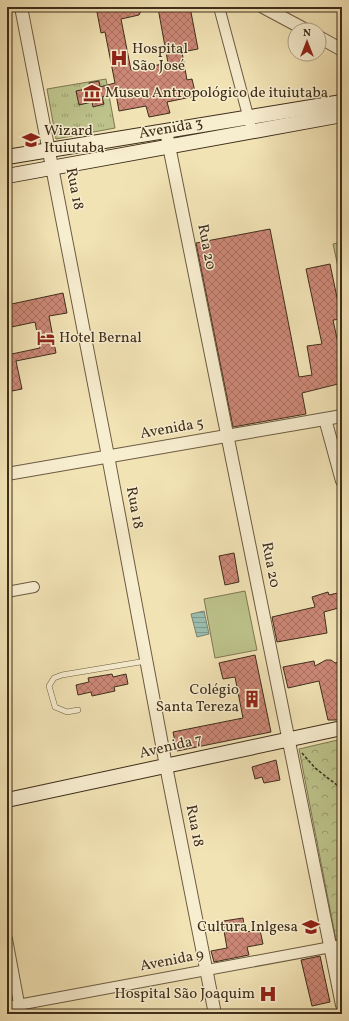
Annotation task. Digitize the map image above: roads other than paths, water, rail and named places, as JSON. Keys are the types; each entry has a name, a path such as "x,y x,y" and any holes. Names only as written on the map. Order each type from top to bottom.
{"main road":[{"name":"Avenida 3","path":"7,158 342,102"},
{"name":"Avenida 3","path":"7,176 342,115"},
{"name":"Avenida 7","path":"7,800 342,728"}],"street":[{"name":"Rua 18","path":"21,7 50,150 166,766 215,1014"},
{"path":"219,7 252,132"},
{"path":"263,7 291,22"},
{"path":"327,42 342,50"},
{"name":"Rua 20","path":"166,131 289,739 336,946 342,1005"},
{"name":"Avenida 5","path":"7,474 342,416"},
{"path":"326,419 342,481"},
{"path":"7,592 34,587"},
{"path":"7,939 20,1009"},
{"name":"Avenida 9","path":"7,1007 20,1009 207,970 336,946"}],"lane":[{"path":"78,710 67,712 55,707 49,686 54,678 146,661"}],"place":[{"name":"Hospital São José","path":"119,58"},
{"name":"Museu Antropológico de ituiutaba","path":"92,93"},
{"name":"Wizard Ituiutaba","path":"31,140"},
{"name":"Hotel Bernal","path":"46,338"},
{"name":"Colégio Santa Tereza","path":"252,699"},
{"name":"Cultura Inlgesa","path":"311,927"},
{"name":"Hospital São Joaquim","path":"268,994"}]}
